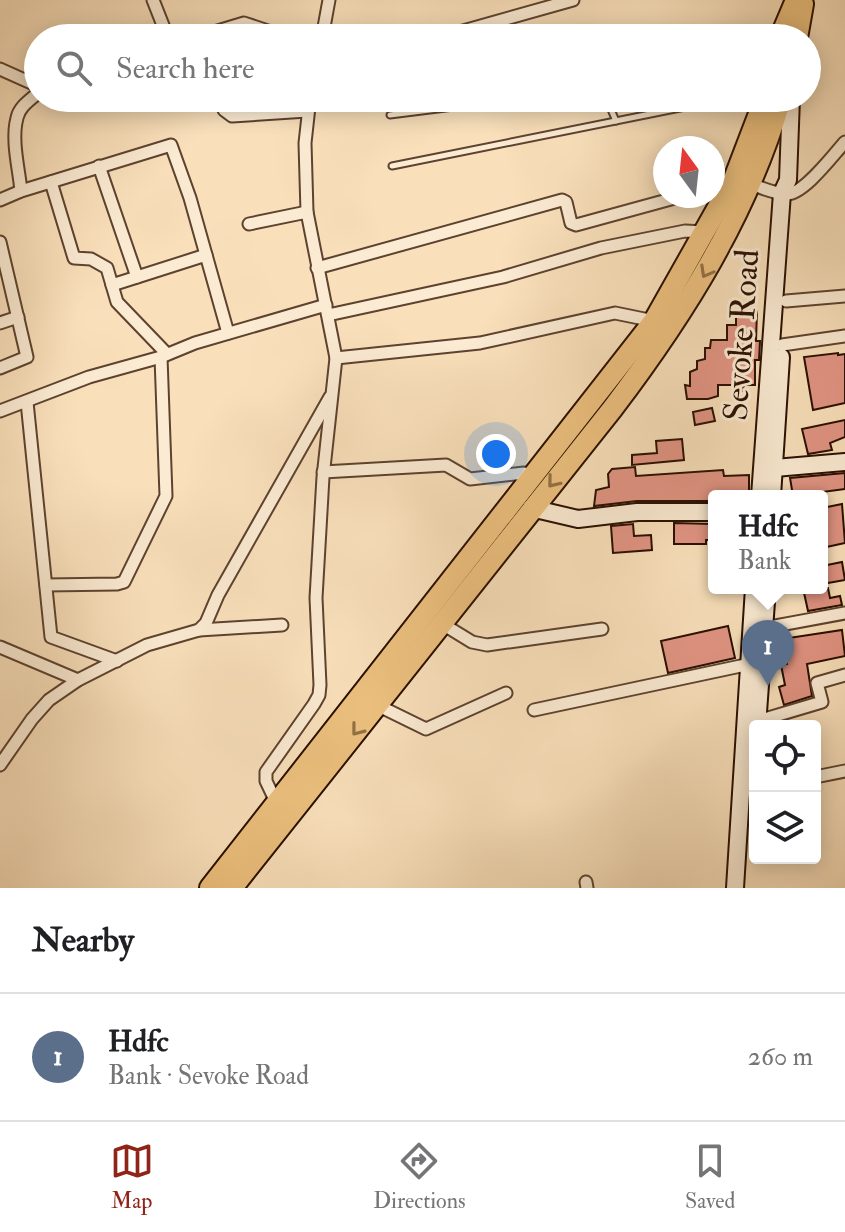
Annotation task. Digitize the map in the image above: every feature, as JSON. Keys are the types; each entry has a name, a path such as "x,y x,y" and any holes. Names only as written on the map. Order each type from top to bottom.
{"highway":[{"path":"787,24 796,0"},
{"path":"799,24 803,0"},
{"path":"210,888 654,321 705,232 762,160 773,112"},
{"path":"232,888 613,408 673,326 709,267 743,182"}],"main road":[{"name":"Sevoke Road","path":"762,490 768,469 786,301 787,189 776,112"},
{"name":"Sevoke Road","path":"771,490 768,469 787,189"},
{"path":"768,469 845,462"},
{"path":"531,508 578,519 637,512 708,512"},
{"path":"755,594 758,629 757,720"},
{"path":"740,883 750,664 766,594"},
{"path":"740,883 753,792"}],"street":[{"path":"153,0 162,24"},
{"path":"325,24 329,0"},
{"path":"488,24 573,0"},
{"path":"0,69 24,80"},
{"path":"21,191 17,116 24,105"},
{"path":"227,112 232,116 258,112"},
{"path":"276,802 266,781 266,772 319,695 316,598 323,472 336,358 307,212 309,112"},
{"path":"725,184 743,182 787,189 805,184 845,142"},
{"path":"0,200 99,166 172,146 228,333"},
{"path":"99,166 137,277"},
{"path":"46,585 124,582 166,496 164,356 118,304 106,267 91,259 74,258 51,182"},
{"path":"317,268 562,200 566,202 571,223 576,225 653,204"},
{"path":"249,224 307,212"},
{"path":"0,411 89,377 164,356 228,333 327,310 503,277 601,248 685,231 705,232"},
{"path":"0,368 27,357 1,248"},
{"path":"112,285 206,255"},
{"path":"786,301 845,296"},
{"path":"336,358 480,343 615,313 654,321"},
{"path":"0,323 18,317"},
{"path":"782,345 845,336"},
{"path":"199,630 206,623 218,595 332,393"},
{"path":"27,402 51,638 117,661"},
{"path":"323,472 446,465 470,479 524,473 533,476"},
{"path":"758,629 845,613"},
{"path":"441,623 472,642 487,645 602,629"},
{"path":"0,765 49,700 78,680 147,645 199,630 282,625"},
{"path":"0,647 78,680"},
{"path":"534,710 750,664"},
{"path":"766,720 822,702 817,683 845,675"},
{"path":"377,705 421,728 431,728 506,693"},
{"path":"821,776 845,771"}],"lane":[{"path":"390,115 414,112"},
{"path":"612,112 616,121"},
{"path":"392,166 661,112"}],"building":[{"path":"740,310 757,311 756,341 760,341 759,360 755,360 755,385 744,385 743,391 736,391 736,385 718,385 718,396 687,399 685,385 690,386 690,372 697,369 697,361 705,359 705,348 710,348 711,340 727,340 727,325 736,325 736,314 740,314"},
{"path":"845,354 845,403 813,410 804,357"},
{"path":"712,408 715,421 695,425 693,412"},
{"path":"845,420 845,437 830,443 832,450 808,454 802,429"},
{"path":"682,439 684,460 632,465 632,455 657,453 656,441"},
{"path":"635,467 636,476 723,470 724,476 749,475 749,490 708,490 708,501 637,501 594,506 596,490 609,487 608,474 612,469"},
{"path":"845,473 845,489 792,490 790,478"},
{"path":"842,504 845,543 828,547 828,507"},
{"path":"674,523 708,524 706,544 674,544"},
{"path":"633,524 634,536 651,535 652,550 613,553 611,526"},
{"path":"842,562 845,580 828,583 828,565"},
{"path":"828,588 830,598 840,596 842,605 808,611 804,594 828,594"},
{"path":"728,626 735,658 668,673 661,641"},
{"path":"842,630 845,656 807,664 812,696 784,705 779,687 785,685 781,665 787,664 782,639"}],"place":[{"name":"Hdfc","path":"768,686"}]}
